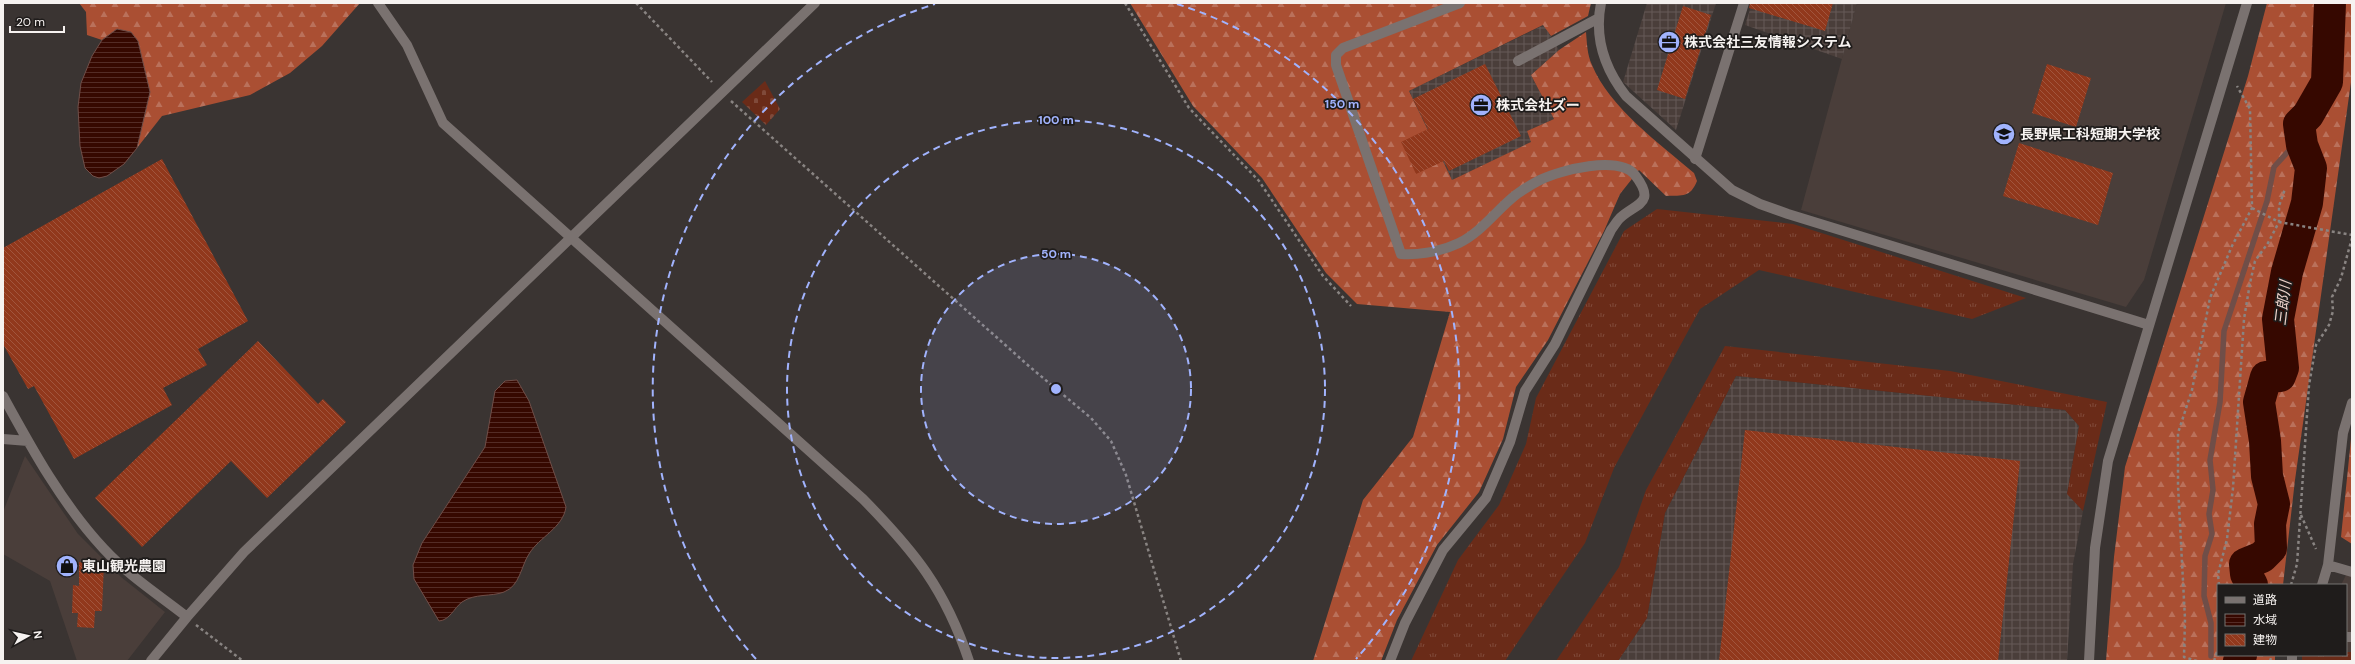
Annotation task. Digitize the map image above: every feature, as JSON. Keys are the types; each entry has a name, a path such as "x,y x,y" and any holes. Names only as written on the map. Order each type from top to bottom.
{"street":[{"path":"378,3 407,46 443,123 569,238 863,499 903,540 935,583 958,629 969,661"},
{"path":"151,661 186,617 244,552 815,3"},
{"path":"1390,661 1405,623 1443,550 1486,498 1510,442 1525,391 1555,344 1611,230 1620,218 1640,206 1644,195 1641,183 1633,173 1621,165 1601,164 1541,179 1516,195 1461,242 1439,251 1416,255 1401,254 1336,65 1336,55 1342,48 1460,3"},
{"path":"1601,3 1599,36 1605,63 1612,79 1626,96 1695,159 1732,190 1760,204 2149,325"},
{"path":"1695,159 1744,3"},
{"path":"2089,661 2095,548 2108,461 2226,68 2247,3"},
{"path":"1518,61 1599,18"},
{"path":"3,396 28,441 66,501 105,550 186,617"},
{"path":"2322,584 2328,565 2343,433 2352,403"},
{"path":"3,439 28,441"},
{"path":"2328,565 2352,572"}],"path":[{"path":"636,3 721,92 1024,362 1091,418 1111,441 1126,475 1181,661"},
{"path":"1125,3 1189,108 1260,181 1323,276 1351,306"},
{"path":"2197,661 2184,656 2185,619 2178,486 2178,433 2192,390 2210,298 2232,246 2252,208 2250,109 2226,68"},
{"path":"2219,584 2218,574 2228,539 2233,488 2244,319 2255,261 2268,243 2279,222 2279,206 2285,189"},
{"path":"2252,208 2279,222 2352,237 2341,278 2332,297 2333,311 2329,325 2316,345 2309,385 2297,564 2291,584"},
{"path":"2301,514 2319,557 2328,565"},
{"path":"186,617 243,661"}],"shaded area":[{"name":"株式会社三友情報システム","path":"1647,3 1716,3 1676,130 1623,82"},
{"path":"1752,3 1857,3 1842,59 1745,25"},
{"name":"長野県工科短期大学校","path":"1857,3 2226,3 2144,280 2126,307 1801,210"},
{"name":"株式会社ズー","path":"1544,25 1559,50 1531,75 1554,119 1527,131 1532,142 1452,180 1409,91"},
{"path":"1736,376 2065,410 2079,426 2067,493 2083,511 2073,564 2067,661 1618,661 1647,618 1665,513"},
{"name":"東山観光農園","path":"25,456 78,534 121,577 165,612 127,661 77,661 50,581 3,554 3,512"},
{"path":"2352,563 2352,652 2347,652 2347,584 2342,584"}],"green space":[{"path":"79,3 360,3 322,46 290,73 250,95 162,116 137,148 150,92 117,29 102,40 87,35 86,12"},
{"path":"1130,3 1591,3 1588,16 1551,36 1543,25 1409,91 1452,180 1531,142 1527,131 1554,119 1531,75 1559,50 1586,32 1590,61 1600,81 1610,96 1651,137 1694,173 1697,181 1689,193 1666,196 1639,170 1620,194 1604,231 1548,340 1516,387 1503,439 1479,492 1437,545 1397,620 1381,661 1313,661 1363,500 1413,437 1450,312 1357,304 1326,273 1262,178 1193,106"},
{"path":"2267,3 2352,3 2352,75 2295,480 2283,584 2217,584 2217,656 2275,656 2275,661 2106,661 2114,557 2125,467 2248,76"},
{"path":"765,81 780,109 766,125 742,102"},
{"path":"1657,209 1793,224 2026,298 1972,319 1759,270 1700,309 1614,468 1585,543 1505,661 1411,661 1458,560 1499,505 1526,444 1536,398 1624,231"},
{"path":"1725,346 1950,371 2107,402 2083,511 2067,494 2079,426 2065,410 1736,376 1665,513 1647,618 1618,661 1556,661 1619,567 1646,490"},
{"path":"2352,429 2352,544 2341,537"},
{"path":"2347,652 2352,652 2352,661 2302,661 2302,656 2347,656"}],"water":[{"path":"117,29 131,32 138,41 150,92 137,148 124,164 107,176 99,178 93,176 85,168 80,146 78,107 81,83 92,56 102,40"},
{"path":"517,380 529,401 566,507 564,514 556,527 533,548 526,559 520,575 514,585 504,592 467,599 459,604 446,618 439,621 414,579 413,565 422,543 485,447 495,391 505,381"}],"building":[{"path":"1750,3 1833,3 1825,31 1749,8"},
{"path":"1683,6 1711,15 1685,99 1657,90"},
{"path":"1485,64 1521,136 1449,171 1444,161 1416,174 1401,142 1428,129 1413,99"},
{"path":"2047,64 2091,78 2076,127 2032,113"},
{"path":"2019,143 2113,173 2098,225 2003,196"},
{"path":"162,159 248,321 198,349 207,365 163,388 172,405 74,459 34,386 28,389 3,344 3,248"},
{"path":"258,341 318,404 323,399 346,422 267,498 231,461 142,547 95,498"},
{"path":"1745,430 2020,461 1998,661 1719,661"},
{"path":"79,562 104,563 102,611 95,611 94,628 77,627 78,613 72,613 73,585 79,586"}],"waterway":[{"name":"三郎川","path":"2251,584 2246,574 2245,564 2262,557 2271,548 2270,524 2274,504 2267,476 2265,441 2259,402 2266,377 2280,376 2283,368 2278,319 2287,272 2307,203 2311,168 2302,145 2299,124 2308,115 2327,82 2330,3"},
{"path":"2211,656 2211,623 2204,596 2205,556 2212,534 2209,514 2213,490 2210,460 2220,402 2224,331 2267,201 2274,167 2294,145 2302,145"},
{"name":"三郎川","path":"2239,661 2241,656"}],"place":[{"name":"株式会社三友情報システム","path":"1669,42"},
{"name":"株式会社ズー","path":"1481,105"},
{"name":"長野県工科短期大学校","path":"2004,134"},
{"name":"東山観光農園","path":"67,566"}]}
